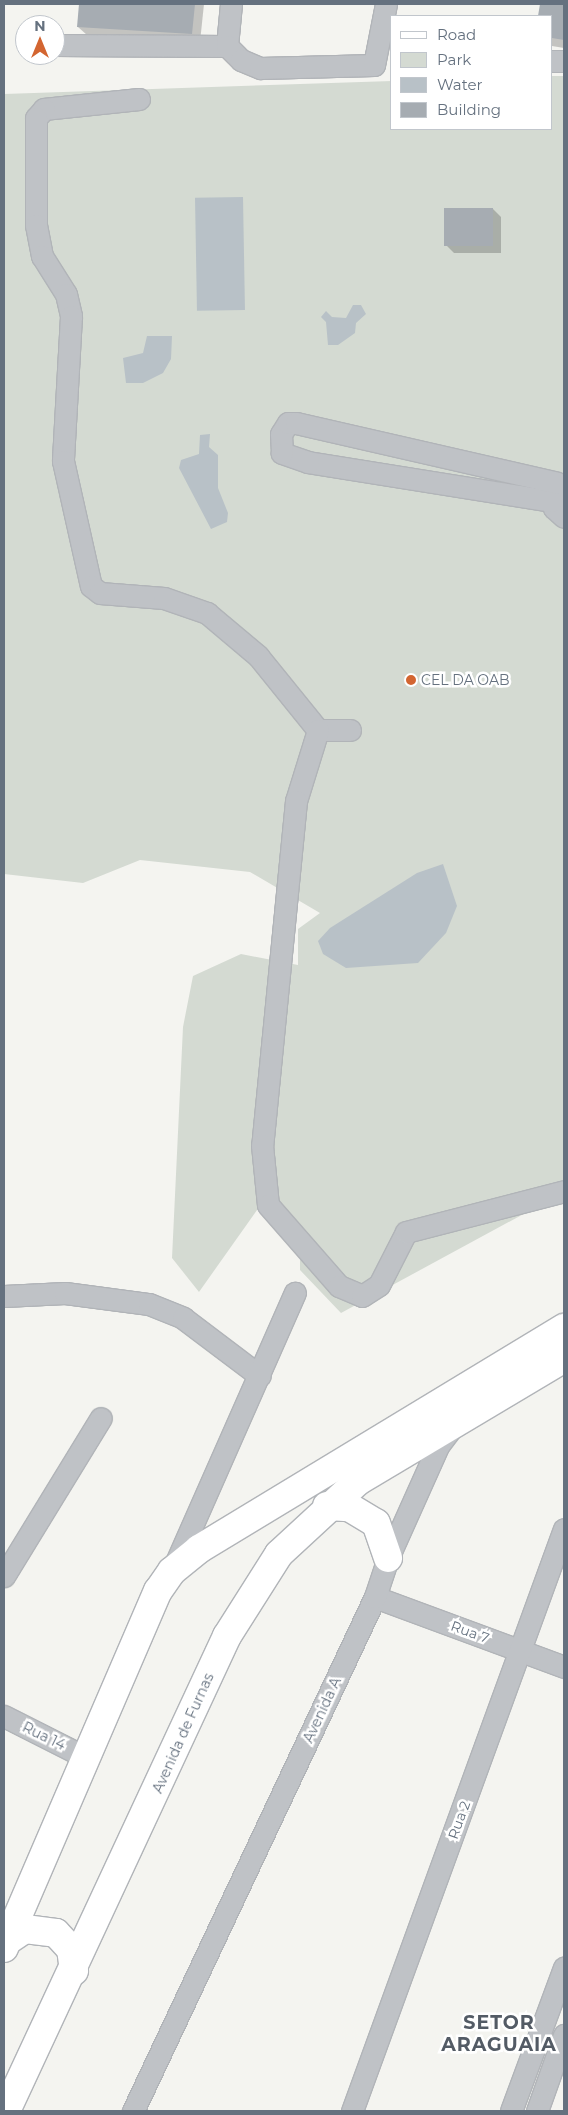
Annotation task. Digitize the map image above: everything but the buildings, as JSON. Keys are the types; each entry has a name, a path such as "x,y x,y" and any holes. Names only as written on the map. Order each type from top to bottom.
{"main road":[{"path":"5,1945 158,1591 172,1571 210,1543 564,1328"},
{"name":"Avenida A","path":"451,1429 564,1358"},
{"name":"Avenida de Furnas","path":"6,2111 74,1971 227,1636 279,1554 327,1506 408,1448 451,1429"},
{"path":"327,1506 349,1507 376,1522 388,1558"},
{"path":"5,1945 25,1929 56,1933 70,1949 74,1971"}],"street":[{"path":"227,46 231,4"},
{"path":"65,45 227,46 241,60 260,68 383,65 386,4"},
{"path":"139,98 44,109 36,118 36,225 42,256 66,294 71,316 63,461 92,586 100,593 164,598 206,613 258,656 318,730"},
{"path":"288,423 296,423 559,495 308,462 282,453 281,434 288,423"},
{"path":"318,730 350,730"},
{"path":"318,730 296,801 262,1145 268,1205 340,1286 362,1296 379,1285 406,1232 564,1190"},
{"path":"4,1296 65,1293 149,1304 183,1318 260,1376"},
{"path":"172,1571 201,1503 260,1376 295,1293"},
{"path":"4,1576 102,1418"},
{"name":"Avenida A","path":"133,2111 375,1597 388,1558 438,1446 451,1429"},
{"path":"201,1503 210,1543"},
{"name":"Rua 2","path":"352,2111 564,1529"},
{"name":"Rua 7","path":"375,1597 564,1667"},
{"name":"Rua 14","path":"4,1716 85,1757"},
{"path":"510,2111 564,1968"},
{"path":"537,2111 564,2035"}],"green space":[{"name":"CEL DA OAB","path":"553,76 564,76 564,1192 341,1313 300,1270 300,1241 262,1203 199,1292 172,1258 183,1027 193,976 241,954 298,965 298,929 320,913 250,872 140,860 83,883 4,874 4,94 390,81 390,130 553,130"}],"water":[{"path":"243,197 245,310 197,311 195,198"},
{"path":"353,305 361,305 366,314 356,323 355,333 338,345 328,345 326,322 321,317 326,311 332,317 346,318"},
{"path":"147,336 172,336 171,359 163,373 143,383 126,383 123,358 143,353"},
{"path":"210,434 209,447 218,455 218,488 228,513 227,522 211,529 179,468 181,460 199,454 200,435"},
{"path":"443,864 457,906 446,933 418,963 346,968 323,954 318,941 330,928 417,873"}],"place":[{"name":"CEL DA OAB","path":"411,680"}],"district":[{"name":"SETOR ARAGUAIA","path":"499,2034"}]}
